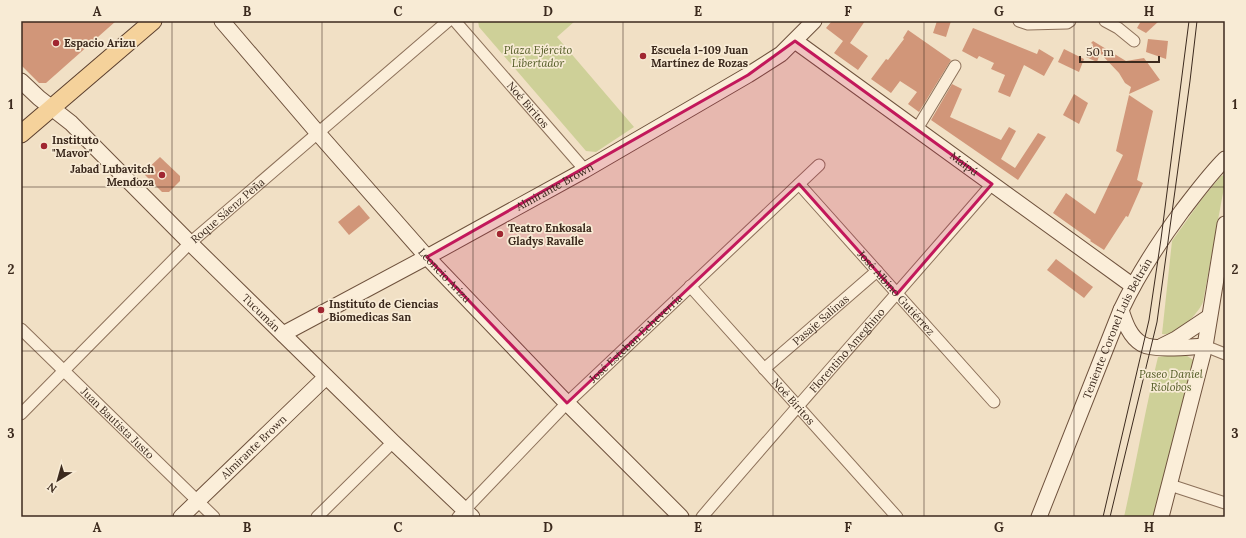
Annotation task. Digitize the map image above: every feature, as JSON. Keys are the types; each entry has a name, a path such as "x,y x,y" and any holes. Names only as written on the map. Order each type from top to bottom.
{"main road":[{"path":"21,134 154,21"}],"street":[{"name":"Leoncio Arizu","path":"222,21 427,257 567,403 681,517"},
{"name":"Roque Sáenz Peña","path":"21,414 190,243 317,132 448,21"},
{"name":"Noé Biritos","path":"455,21 585,170"},
{"name":"Almirante Brown","path":"283,334 585,170 759,68 781,54 814,21"},
{"path":"1019,21 1028,24 1067,23 1070,21"},
{"path":"1105,21 1118,28 1134,41"},
{"name":"Maipú","path":"795,41 1133,286"},
{"path":"917,129 955,66"},
{"name":"Tucumán","path":"21,81 39,98 71,123 465,515"},
{"name":"Teniente Coronel Luis Beltrán","path":"1039,517 1121,310 1133,286 1165,235 1206,180 1225,159"},
{"name":"José Esteban Echeverría","path":"465,515 567,403 819,166"},
{"name":"José Albino Gutiérrez","path":"799,184 994,402"},
{"name":"Florentino Ameghino","path":"702,517 797,406 897,294 992,184"},
{"path":"1161,517 1205,346 1225,224"},
{"name":"Pasaje Salinas","path":"764,369 877,271"},
{"name":"Noé Biritos","path":"690,286 897,517"},
{"path":"1121,310 1129,330 1143,345 1175,348 1205,346 1225,354"},
{"path":"1159,347 1176,339 1209,317"},
{"name":"Juan Bautista Justo","path":"21,329 214,517"},
{"name":"Almirante Brown","path":"181,517 326,377"},
{"path":"317,517 393,442"},
{"path":"1170,485 1225,503"}],"highlighted area":[{"path":"795,41 992,184 897,294 799,184 567,403 427,257 748,75"}],"green space":[{"name":"Plaza Ejército Libertador","path":"478,21 575,21 557,37 634,127 596,152 586,151 479,27"},
{"name":"Paseo Daniel Riolobos","path":"1224,175 1225,182 1203,302 1192,318 1180,328 1168,334 1162,334 1172,241 1202,199 1221,176"},
{"name":"Paseo Daniel Riolobos","path":"1184,354 1195,361 1153,517 1124,517 1158,357"}],"building":[{"name":"Espacio Arizu","path":"21,21 116,21 46,83 39,83 21,65"},
{"path":"832,21 865,21 850,43 868,56 858,70 834,53 843,41 826,28"},
{"path":"937,21 951,21 946,37 933,33"},
{"path":"1141,21 1159,21 1146,33 1137,28"},
{"path":"973,28 1037,54 1039,49 1054,58 1044,76 1024,65 1010,97 998,92 1005,75 991,69 994,63 979,56 977,59 962,51"},
{"path":"908,30 951,60 919,112 908,104 917,92 900,81 891,93 871,79 904,39 903,38"},
{"path":"1148,39 1168,41 1166,59 1146,52"},
{"path":"1093,41 1126,61 1144,58 1160,80 1129,94 1131,87 1125,83 1119,73 1100,53 1097,62 1086,57 1093,44 1091,43"},
{"path":"1064,49 1084,59 1079,72 1058,62"},
{"path":"952,84 962,89 950,117 1001,140 1009,127 1016,131 1001,159 1015,168 1038,133 1046,137 1018,180 931,120"},
{"path":"1074,94 1088,103 1079,124 1063,115"},
{"path":"1129,95 1153,111 1137,180 1143,183 1128,217 1126,216 1104,250 1053,213 1066,193 1095,214 1123,155 1116,151"},
{"name":"Jabad Lubavitch Mendoza","path":"160,157 180,176 180,181 169,192 162,192 143,173"},
{"path":"359,205 370,218 349,235 338,222"},
{"path":"1056,259 1093,287 1084,298 1047,270"}],"tram line":[{"path":"1103,517 1149,320 1189,21"},
{"path":"1110,517 1157,322 1197,21"}],"place":[{"name":"Espacio Arizu","path":"56,43"},
{"name":"Escuela 1-109 Juan Martínez de Rozas","path":"643,56"},
{"name":"Instituto \"Mavor\"","path":"44,146"},
{"name":"Jabad Lubavitch Mendoza","path":"162,175"},
{"name":"Teatro Enkosala Gladys Ravalle","path":"500,234"},
{"name":"Instituto de Ciencias Biomedicas San","path":"321,310"}]}
